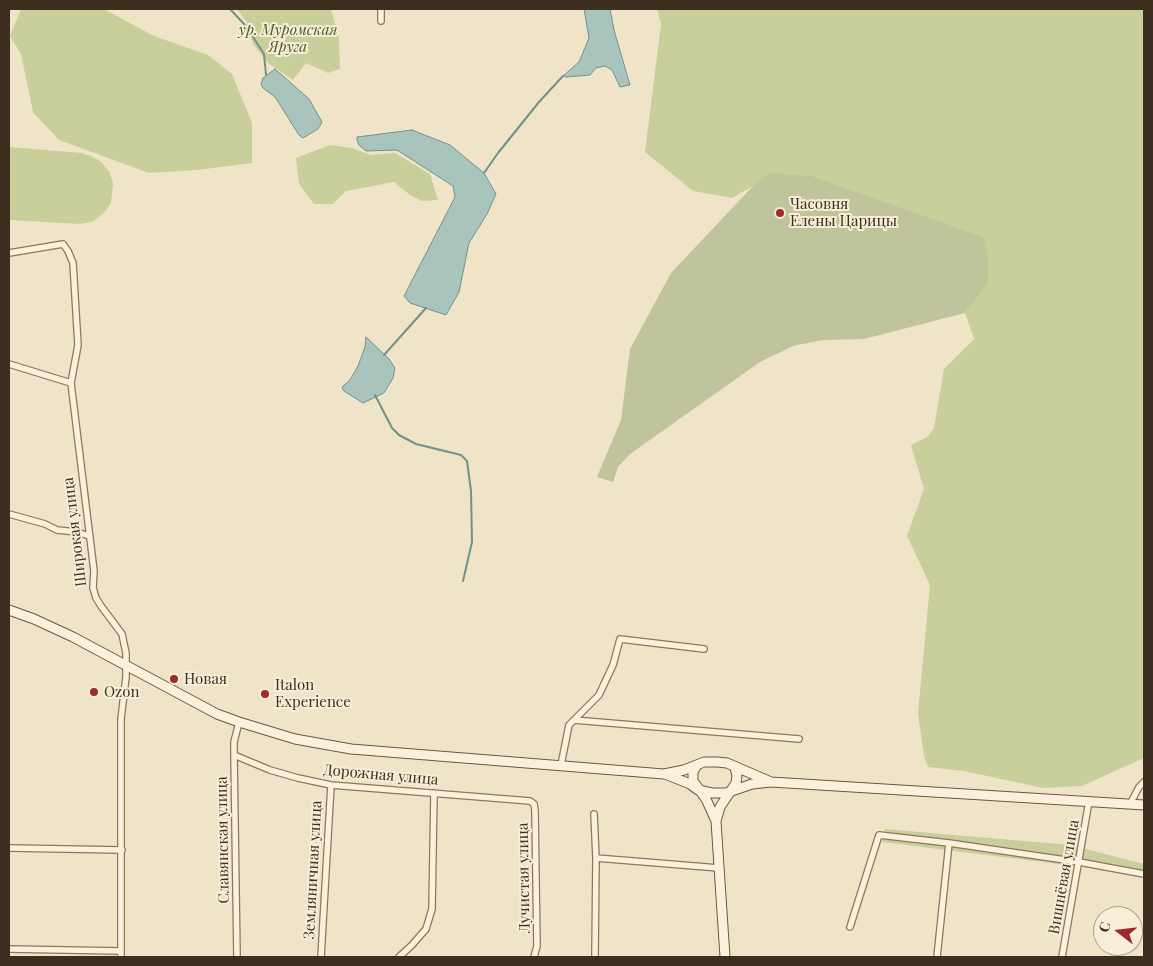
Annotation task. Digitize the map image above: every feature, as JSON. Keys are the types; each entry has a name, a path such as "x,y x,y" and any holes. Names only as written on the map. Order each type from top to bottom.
{"main road":[{"path":"9,610 34,618 191,701 239,722 295,738 352,748 664,774 690,784 698,790 706,799 716,821"},
{"path":"664,774 684,770 704,762 716,762 727,763 771,782"},
{"path":"697,764 692,778 698,790"},
{"path":"725,957 716,821 720,807 733,790 737,776 735,768"},
{"path":"698,790 717,793 729,792 752,784 771,782 1144,805"}],"street":[{"path":"381,9 382,21"},
{"name":"Широкая улица","path":"9,253 63,244 68,250 73,268 78,345 71,383 94,571 93,588 96,598 122,634 126,665 121,719 121,954"},
{"path":"9,364 71,383"},
{"path":"9,514 58,530 77,532 89,536"},
{"path":"562,765 569,724 599,695 612,666 620,639 704,649"},
{"path":"574,720 799,739"},
{"name":"Славянская улица","path":"237,957 234,742 239,722"},
{"name":"Дорожная улица","path":"234,754 270,770 331,785 530,801"},
{"path":"1130,804 1144,782"},
{"name":"Земляничная улица","path":"321,957 331,785"},
{"path":"399,957 426,929 432,909 434,793"},
{"name":"Лучистая улица","path":"530,801 534,804 535,811 537,946 534,957"},
{"name":"Вишнёвая улица","path":"1062,957 1080,862 1089,801"},
{"path":"594,814 596,858 595,957"},
{"path":"850,927 879,835 1080,862 1144,874"},
{"path":"937,957 949,843"},
{"path":"9,848 122,850"},
{"path":"596,858 719,868"},
{"path":"9,949 121,954"}],"green space":[{"path":"21,9 104,9 154,36 208,55 232,74 252,123 252,163 197,170 149,173 59,140 33,112 21,54 10,36"},
{"name":"ур. Муромская Яруга","path":"237,9 331,9 339,38 340,69 328,73 306,63 293,80 268,63 253,44 247,22"},
{"path":"657,9 1144,9 1144,758 1082,786 1043,788 964,771 928,767 924,756 918,713 930,585 907,536 924,489 911,445 927,437 934,428 944,369 974,339 965,313 988,284 768,173 753,186 732,198 693,191 645,152 661,24"},
{"path":"330,145 352,148 371,155 395,153 430,174 438,200 422,201 410,195 394,182 346,191 333,204 314,204 299,184 296,158"},
{"path":"9,147 82,153 91,156 100,161 109,171 113,183 111,203 103,214 92,222 80,224 9,220"},
{"path":"768,173 811,176 983,237 988,260 988,284 965,313 864,339 822,340 793,346 760,362 630,454 618,467 613,482 597,477 621,420 630,349 671,273 753,186"},
{"path":"885,829 1071,845 1144,864 1144,878 1091,868 882,842"}],"water":[{"path":"584,9 610,9 630,85 620,87 612,70 605,66 596,68 590,75 563,76 579,62 589,38"},
{"path":"275,69 309,99 322,122 318,129 303,138 299,135 275,97 263,88 261,84 263,78"},
{"path":"412,130 450,145 484,173 496,194 487,214 469,243 459,292 446,315 410,303 404,296 455,197 453,186 397,150 366,151 359,145 357,140 357,137"},
{"path":"366,337 389,359 395,368 393,378 384,393 363,403 344,391 342,387 350,380 358,366 365,347"}],"waterway":[{"path":"230,9 246,26 264,54 266,75"},
{"path":"484,173 539,102 563,76"},
{"path":"384,355 426,308"},
{"path":"375,395 392,428 399,435 416,444 461,455 467,461 471,491 472,542 463,581"}],"place":[{"name":"Часовня Елены Царицы","path":"780,213"},
{"name":"Новая","path":"174,679"},
{"name":"Ozon","path":"94,692"},
{"name":"Italon Experience","path":"265,694"}]}
